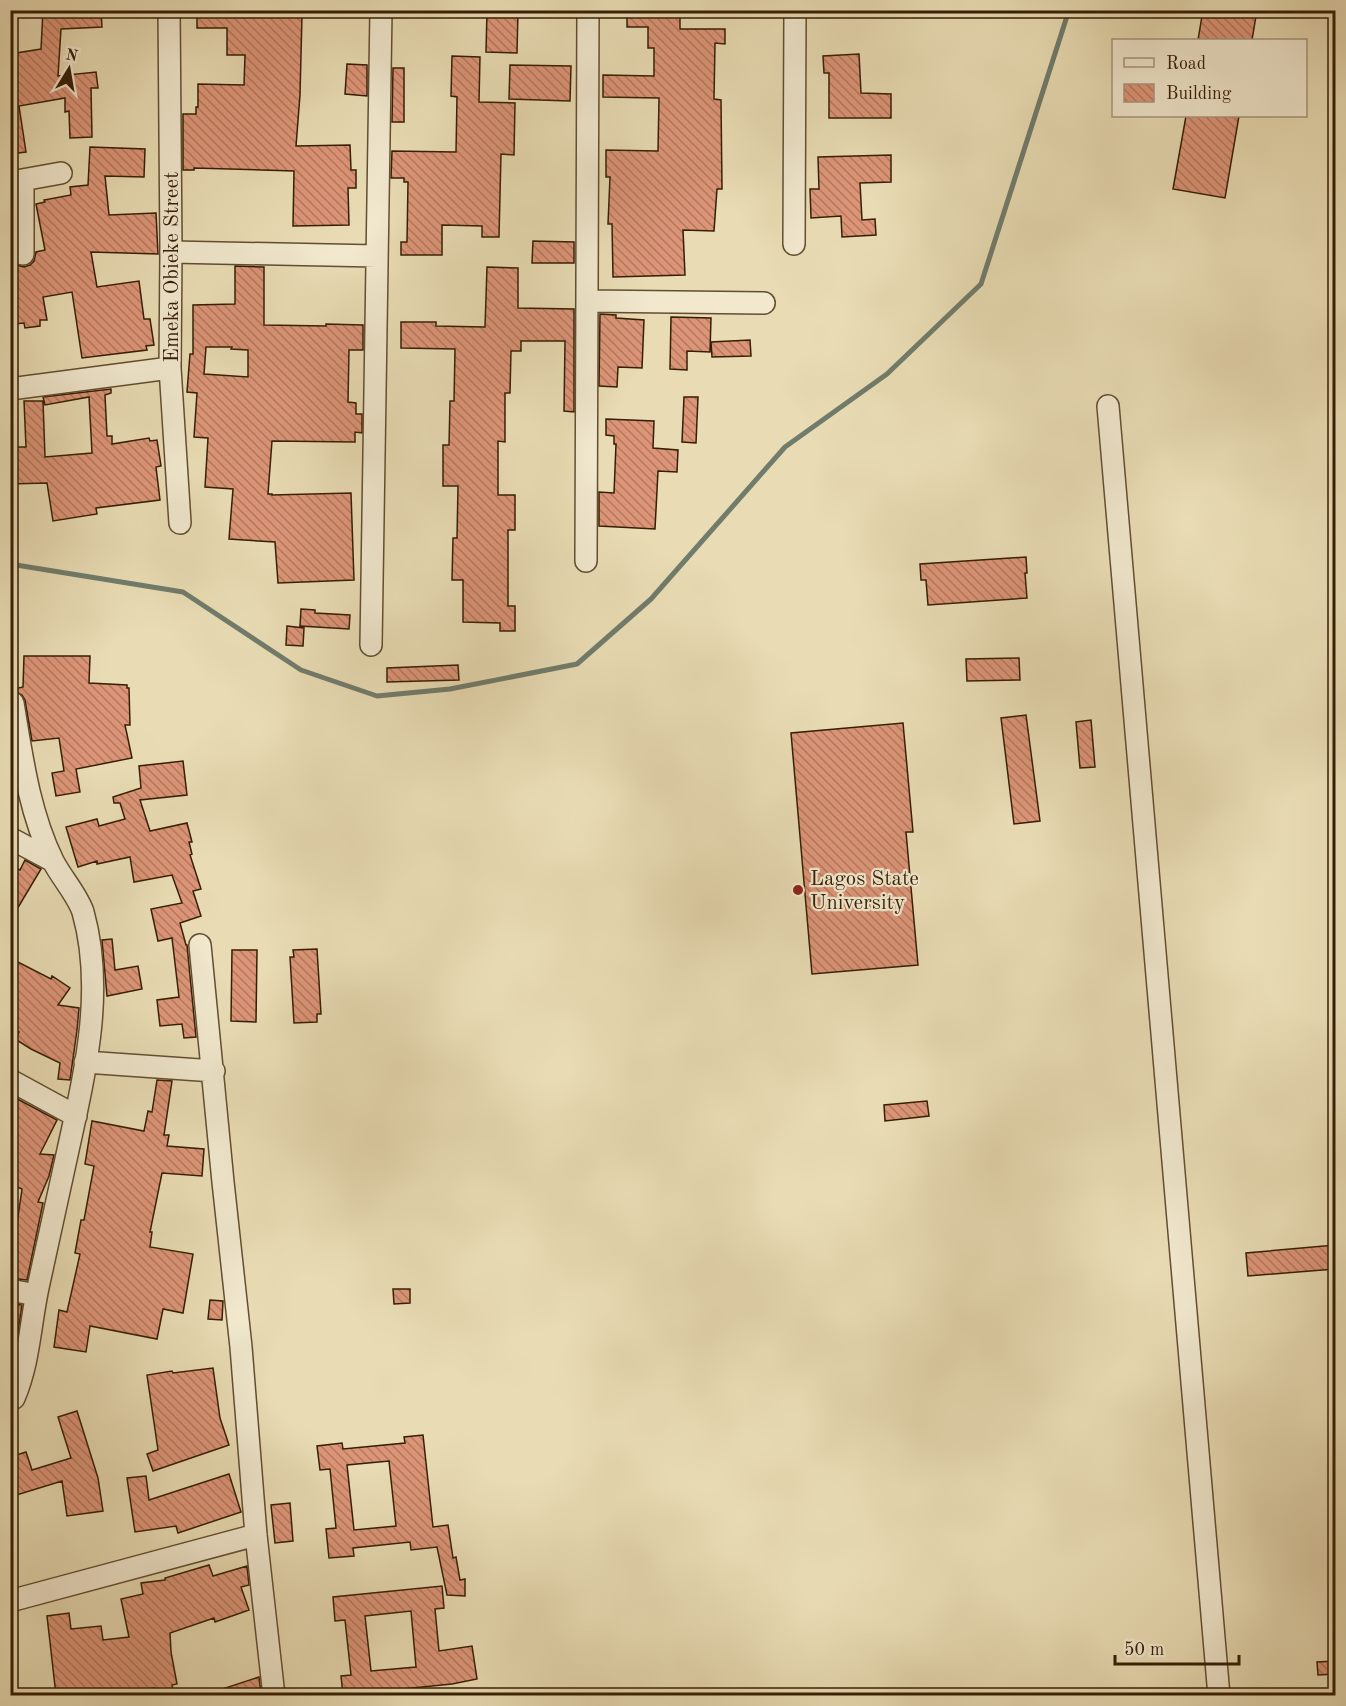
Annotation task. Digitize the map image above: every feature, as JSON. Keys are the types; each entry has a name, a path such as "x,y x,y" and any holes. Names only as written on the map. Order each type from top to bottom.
{"street":[{"name":"Emeka Obieke Street","path":"169,10 170,368 180,523"},
{"path":"371,645 381,10"},
{"path":"586,561 588,10"},
{"path":"794,244 795,10"},
{"path":"23,254 17,181 61,173"},
{"path":"171,252 377,256"},
{"path":"588,300 764,303"},
{"path":"10,389 170,368"},
{"path":"1107,406 1219,1695"},
{"path":"10,1400 14,1398 25,1369 36,1294 82,1090 93,999 90,952 82,910 53,861 37,817 25,776 13,703"},
{"path":"10,838 53,861"},
{"path":"200,945 241,1347 256,1535 274,1695"},
{"path":"85,1062 214,1071"},
{"path":"10,1080 76,1116"},
{"path":"10,1290 36,1294"},
{"path":"10,1601 256,1535"}],"building":[{"path":"43,10 101,10 102,27 61,29 58,76 96,72 98,88 91,88 92,137 70,138 69,111 65,112 65,98 19,106 26,152 10,154 10,54 41,49"},
{"path":"197,10 271,10 271,14 302,15 296,146 350,145 351,170 356,170 356,188 348,188 349,225 293,226 294,171 194,168 194,170 183,170 183,114 196,114 198,84 244,85 245,55 227,55 227,28 197,28"},
{"path":"627,10 680,10 680,29 725,29 725,44 715,43 714,99 721,100 722,189 717,189 714,231 683,230 685,275 613,277 612,224 608,224 610,177 606,177 606,150 658,151 659,98 603,97 603,75 654,76 654,48 648,48 648,27 627,27"},
{"path":"1203,10 1257,10 1252,39 1198,39"},
{"path":"487,11 518,11 517,53 486,52"},
{"path":"859,54 861,93 891,94 891,118 829,118 829,73 824,73 823,56"},
{"path":"452,56 480,57 479,102 515,103 514,155 501,154 499,237 482,237 482,226 442,225 442,255 401,255 401,242 407,242 408,182 404,182 404,178 391,178 392,151 456,152 457,97 451,96"},
{"path":"347,64 367,65 367,96 345,94"},
{"path":"510,65 571,66 570,101 509,99"},
{"path":"393,68 404,68 404,122 392,122"},
{"path":"1186,117 1239,117 1225,198 1173,189"},
{"path":"90,147 145,149 144,177 105,176 109,215 156,213 158,254 91,252 97,287 139,281 144,319 150,319 154,345 146,346 147,350 82,358 72,292 43,297 47,320 40,320 40,326 25,328 24,323 14,324 10,300 10,256 16,265 24,267 34,261 36,252 45,250 36,204 45,202 44,200 71,195 70,187 88,185"},
{"path":"891,155 891,182 860,183 862,220 875,219 876,235 842,237 841,216 811,218 810,189 819,189 818,157"},
{"path":"533,241 574,242 574,263 532,263"},
{"path":"235,266 264,267 264,325 363,325 363,350 349,350 348,402 356,403 356,414 362,414 362,433 355,432 355,442 272,441 268,494 351,493 354,580 278,583 275,542 229,539 233,489 205,487 208,438 194,437 197,393 187,392 190,354 193,354 193,305 235,304","holes":["206,347 232,347 231,349 248,350 248,377 204,374"]},
{"path":"487,267 518,268 518,308 574,309 574,412 564,411 565,341 521,341 521,351 511,351 510,393 505,393 505,442 498,441 498,495 515,495 515,530 508,530 508,606 515,606 515,631 500,631 500,623 463,622 463,580 452,580 453,538 457,538 458,486 443,486 443,445 449,445 450,401 454,401 455,349 401,348 401,322 436,322 436,326 485,327"},
{"path":"600,314 616,315 616,318 644,320 642,368 618,367 617,387 599,386"},
{"path":"671,317 711,318 710,352 687,351 687,370 670,369"},
{"path":"750,340 751,356 712,357 711,342"},
{"path":"111,389 111,393 105,395 107,436 112,436 112,444 149,438 150,441 157,440 161,466 156,467 160,500 96,508 97,514 53,521 47,483 10,484 10,447 26,447 24,401 43,401 45,457 92,453 89,397 45,405 43,397"},
{"path":"684,397 698,397 696,443 682,442"},
{"path":"606,419 654,421 653,448 678,450 677,472 658,471 655,529 599,526 599,492 614,493 616,444 614,444 614,436 606,435"},
{"path":"1026,557 1027,598 928,605 926,580 921,580 920,564"},
{"path":"301,609 315,610 315,613 350,615 349,629 300,626"},
{"path":"287,626 304,628 303,646 286,645"},
{"path":"24,656 90,656 89,683 127,685 130,725 125,725 132,758 76,769 80,792 56,796 52,773 64,771 59,738 32,741 25,700 22,695 14,691 14,689 23,687"},
{"path":"1019,658 1020,680 967,681 966,659"},
{"path":"458,665 459,680 387,682 387,668"},
{"path":"1026,715 1040,821 1014,824 1001,718"},
{"path":"1091,720 1095,767 1080,768 1076,722"},
{"path":"903,723 913,832 906,832 918,965 812,974 791,733"},
{"path":"183,761 187,795 140,800 150,831 187,823 192,842 189,842 192,854 190,855 201,889 193,891 201,916 180,923 187,945 196,1037 184,1038 182,1024 160,1026 157,1000 179,997 172,938 158,941 151,909 182,903 172,875 134,882 130,857 97,864 97,861 78,867 66,827 97,819 99,826 125,819 120,803 114,803 113,797 141,788 139,766"},
{"path":"25,860 41,869 10,921 10,865 20,870"},
{"path":"112,939 115,970 138,966 142,989 107,996 102,940"},
{"path":"317,949 321,1014 317,1014 317,1022 294,1023 290,957 294,957 293,950"},
{"path":"232,950 257,950 256,1022 231,1021"},
{"path":"10,958 51,979 52,976 70,988 58,1005 79,1008 70,1080 58,1079 60,1063 15,1039 19,1032 10,1028"},
{"path":"157,1080 172,1081 164,1135 169,1135 167,1146 204,1149 202,1176 162,1173 150,1232 152,1232 150,1247 193,1254 183,1313 163,1309 157,1339 90,1326 86,1352 54,1347 59,1310 67,1312 80,1254 75,1253 94,1166 85,1164 92,1121 144,1131 148,1111 152,1112"},
{"path":"10,1095 57,1120 40,1154 54,1155 49,1176 38,1202 43,1203 27,1280 10,1278 10,1236 15,1237 22,1189 10,1184"},
{"path":"927,1101 929,1116 885,1121 884,1105"},
{"path":"1335,1245 1335,1269 1248,1276 1246,1253"},
{"path":"393,1289 410,1289 410,1303 394,1304"},
{"path":"210,1300 223,1301 222,1320 208,1319"},
{"path":"10,1303 22,1305 15,1350 10,1349"},
{"path":"213,1368 220,1418 229,1445 153,1471 147,1454 158,1450 147,1375"},
{"path":"77,1411 98,1478 103,1511 67,1516 62,1481 10,1497 10,1457 26,1452 32,1470 71,1458 58,1417"},
{"path":"423,1435 433,1527 448,1525 453,1558 456,1557 460,1580 465,1579 465,1596 447,1595 437,1547 411,1550 410,1542 353,1548 354,1556 329,1558 326,1529 336,1528 330,1469 320,1470 317,1446 342,1443 343,1449 405,1443 404,1437","holes":["389,1461 396,1526 354,1530 347,1465"]},
{"path":"229,1474 241,1512 178,1533 176,1526 135,1532 127,1478 146,1476 149,1500"},
{"path":"290,1503 293,1541 275,1543 271,1505"},
{"path":"209,1565 213,1576 247,1566 249,1585 241,1587 249,1610 215,1622 214,1618 170,1633 177,1684 172,1685 174,1695 155,1695 154,1688 128,1693 129,1695 56,1695 47,1616 69,1613 71,1629 101,1626 103,1640 129,1637 121,1599 143,1594 141,1583 165,1580 165,1578"},
{"path":"442,1586 444,1608 435,1609 439,1651 472,1646 477,1679 452,1684 343,1695 341,1676 351,1675 345,1620 335,1621 333,1597","holes":["411,1611 416,1667 371,1671 365,1616"]},
{"path":"1335,1661 1335,1674 1318,1675 1317,1662"},
{"path":"259,1677 261,1695 210,1695 210,1693"}],"waterway":[{"path":"10,564 183,592 301,670 377,696 450,689 577,664 651,599 785,447 887,374 981,284 1069,10"}],"place":[{"name":"Lagos State University","path":"798,890"}]}
